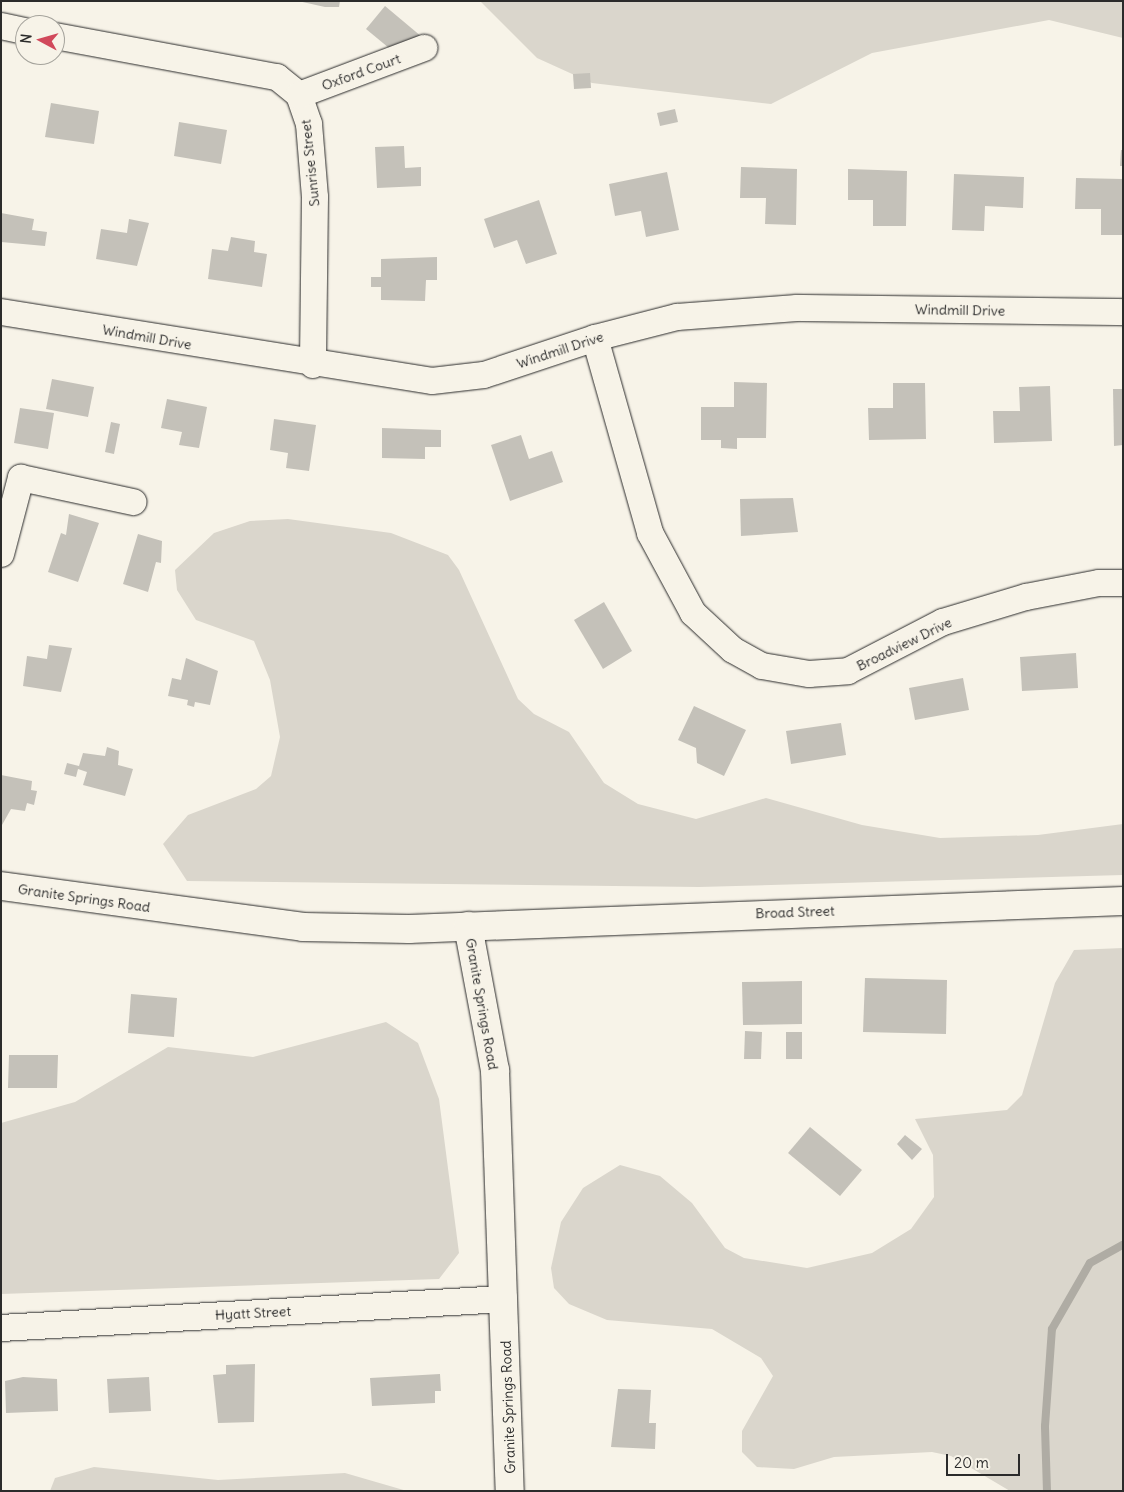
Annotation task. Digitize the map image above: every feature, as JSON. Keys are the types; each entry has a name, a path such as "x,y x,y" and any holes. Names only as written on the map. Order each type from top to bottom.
{"street":[{"path":"1,26 15,29"},
{"path":"65,38 277,77 299,95"},
{"name":"Oxford Court","path":"299,95 424,48"},
{"name":"Sunrise Street","path":"299,95 309,124 315,197 313,365"},
{"name":"Windmill Drive","path":"1,312 313,365 432,381 484,375 595,338 677,317 797,308 1123,312"},
{"name":"Broadview Drive","path":"595,338 650,533 693,613 733,650 762,666 809,674 848,671 943,622 1026,597 1099,583 1123,583"},
{"path":"1,554 21,478 133,502"},
{"name":"Granite Springs Road","path":"1,886 303,927 468,926 495,1070 510,1491"},
{"name":"Broad Street","path":"468,926 1123,902"},
{"name":"Hyatt Street","path":"1,1328 504,1299"}],"shaded area":[{"path":"480,1 1123,1 1123,38 1049,20 872,53 771,104 592,83 537,58"},
{"path":"288,519 391,533 448,555 459,570 518,699 534,714 569,732 604,783 638,804 696,819 766,798 862,825 940,838 1038,835 1123,824 1123,875 699,887 187,881 163,844 188,815 256,789 271,776 280,737 270,680 254,641 196,620 177,590 175,570 214,533 250,521"},
{"path":"1123,948 1123,1491 1010,1491 951,1456 932,1452 834,1457 794,1469 757,1467 742,1452 742,1431 773,1376 761,1358 712,1329 607,1320 569,1304 554,1288 551,1268 561,1222 583,1188 620,1165 660,1176 692,1203 725,1248 744,1258 807,1268 872,1253 911,1229 934,1197 933,1155 915,1119 1007,1110 1022,1095 1055,983 1074,950"},
{"path":"386,1022 418,1043 439,1099 459,1253 439,1279 1,1294 1,1123 75,1102 168,1047 253,1057"},
{"path":"94,1467 218,1480 345,1473 407,1491 50,1491 55,1478"}],"building":[{"path":"298,1 340,1 339,7 325,7"},
{"path":"385,6 428,42 412,67 366,29"},
{"path":"590,73 591,88 574,89 573,74"},
{"path":"51,103 99,111 94,144 45,137"},
{"path":"675,109 678,122 660,126 657,113"},
{"path":"179,122 227,130 221,164 174,156"},
{"path":"404,146 405,168 421,167 421,186 377,188 375,147"},
{"path":"1121,150 1123,150 1123,166 1120,166"},
{"path":"741,167 797,169 796,225 765,224 766,198 740,198"},
{"path":"848,169 907,171 906,226 873,226 873,200 848,200"},
{"path":"667,172 679,230 646,237 641,211 615,216 609,184"},
{"path":"954,174 1024,177 1023,208 985,206 984,231 952,230"},
{"path":"1076,178 1123,179 1123,235 1101,235 1101,209 1075,209"},
{"path":"539,200 557,254 526,264 517,240 494,248 484,219"},
{"path":"1,213 34,219 32,230 47,232 45,246 1,242"},
{"path":"129,219 149,223 137,266 96,259 101,229 127,233"},
{"path":"231,237 255,241 254,252 267,254 262,287 208,279 212,249 228,251"},
{"path":"437,257 437,280 426,280 425,301 381,300 381,287 371,287 371,277 381,277 381,259"},
{"path":"52,379 94,387 88,417 46,409"},
{"path":"734,382 767,383 766,438 737,438 737,449 721,448 721,440 701,440 701,407 734,407"},
{"path":"893,383 925,383 926,439 869,440 868,408 893,408"},
{"path":"1050,386 1052,441 994,443 993,411 1020,411 1019,387"},
{"path":"1113,389 1123,389 1123,445 1114,446"},
{"path":"167,399 207,407 199,448 179,445 182,432 161,428"},
{"path":"20,408 54,413 48,449 14,443"},
{"path":"274,419 316,425 309,471 286,468 288,453 270,450"},
{"path":"111,422 120,424 114,454 105,452"},
{"path":"382,428 441,430 441,447 425,447 425,459 382,458"},
{"path":"521,435 529,459 552,451 563,482 510,501 491,445"},
{"path":"793,498 798,532 741,536 740,499"},
{"path":"69,514 99,523 78,582 48,572 61,533 66,535"},
{"path":"138,534 162,541 161,563 156,562 148,592 123,584"},
{"path":"604,602 632,651 603,669 574,620"},
{"path":"49,645 72,648 61,692 23,686 27,656 47,659"},
{"path":"1076,653 1078,688 1022,691 1020,657"},
{"path":"186,658 218,671 210,705 195,702 194,707 187,705 188,700 168,696 172,678 181,680"},
{"path":"963,678 969,710 915,720 909,688"},
{"path":"694,706 746,730 724,776 697,763 696,748 678,740"},
{"path":"841,723 846,755 791,764 786,731"},
{"path":"107,747 119,751 118,765 133,769 125,796 83,785 87,772 78,769 76,777 64,774 67,763 79,766 83,753 105,756"},
{"path":"1,775 32,781 31,790 37,791 34,805 27,803 25,811 11,809 2,825"},
{"path":"865,978 947,980 946,1034 863,1032"},
{"path":"802,981 802,1024 743,1025 742,982"},
{"path":"131,994 177,998 174,1037 128,1033"},
{"path":"745,1031 762,1032 761,1059 744,1059"},
{"path":"786,1032 802,1032 802,1059 786,1059"},
{"path":"9,1055 58,1055 57,1088 8,1088"},
{"path":"810,1127 862,1170 840,1196 788,1153"},
{"path":"905,1135 922,1149 912,1160 897,1144"},
{"path":"255,1364 254,1422 218,1423 213,1375 226,1374 226,1365"},
{"path":"440,1374 441,1391 435,1391 435,1403 372,1406 370,1378"},
{"path":"23,1377 57,1379 58,1411 6,1413 5,1381"},
{"path":"149,1377 151,1411 109,1413 107,1379"},
{"path":"618,1389 651,1390 649,1423 656,1423 655,1449 611,1447"}],"waterway":[{"path":"1047,1491 1045,1426 1052,1329 1090,1263 1123,1245"}]}
